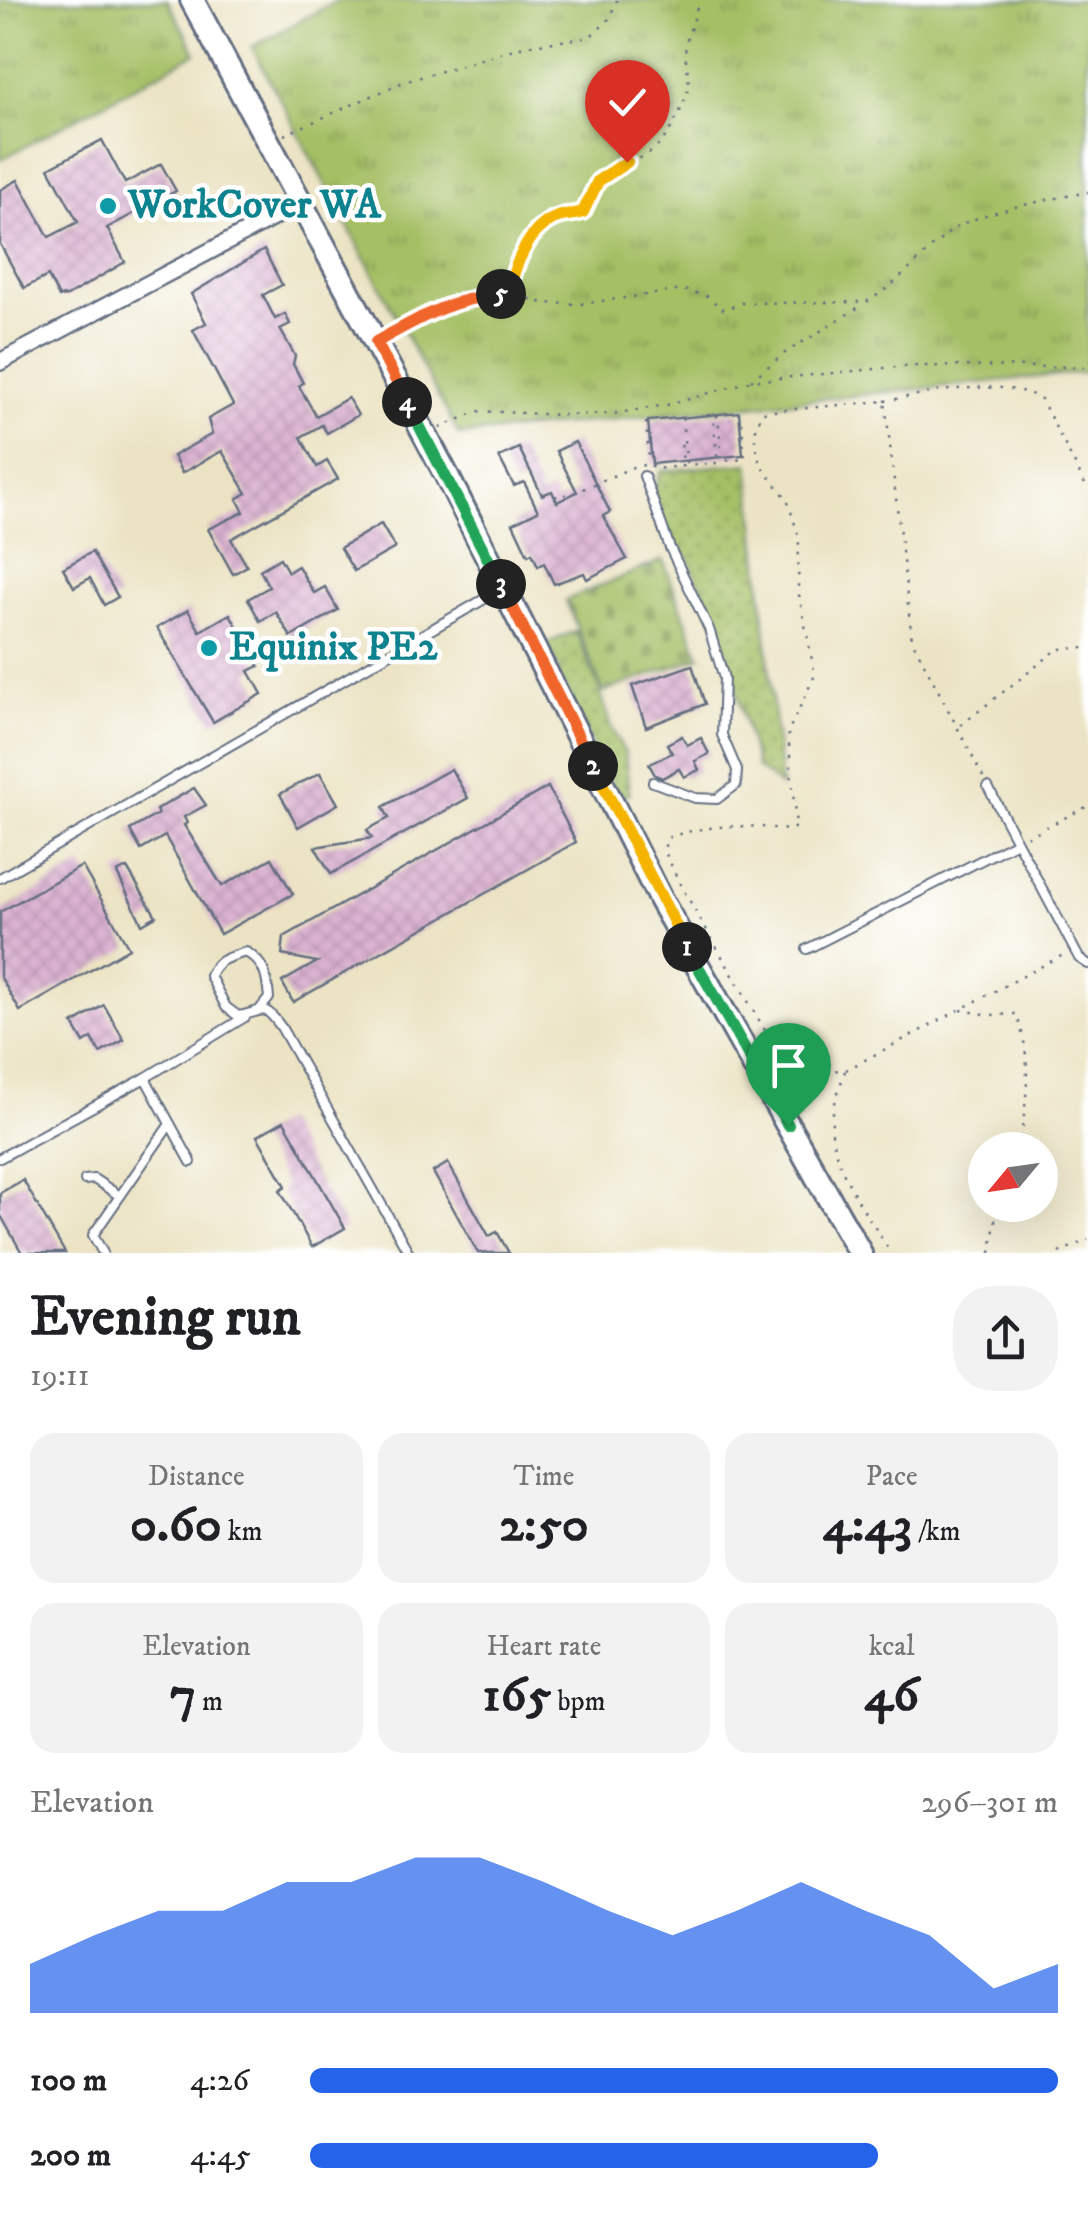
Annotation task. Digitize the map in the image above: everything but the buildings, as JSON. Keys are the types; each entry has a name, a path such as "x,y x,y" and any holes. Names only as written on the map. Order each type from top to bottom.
{"street":[{"path":"192,0 426,436 660,899 860,1253"},
{"path":"0,362 301,203"}],"lane":[{"path":"644,476 670,548 709,629 724,678 722,735 737,770 736,785 718,799 695,798 653,782"},
{"path":"0,878 504,588"},
{"path":"988,787 1079,958 1088,964"},
{"path":"807,949 1018,842"},
{"path":"0,1158 261,1008 269,998 267,978 259,960 246,952 225,958 214,966 210,976 226,1007 238,1016 249,1014"},
{"path":"261,1008 269,1010 281,1027 409,1253"},
{"path":"145,1078 192,1162"},
{"path":"103,1253 93,1235 170,1124"},
{"path":"85,1180 94,1179 120,1196"}],"path":[{"path":"269,143 401,83 524,46 584,38 609,18 617,0"},
{"path":"509,292 520,253 552,218 583,212 598,181 627,162 652,152 661,143 682,107 688,87 684,47 697,10 696,0"},
{"path":"750,381 785,353 883,293 955,228 1000,212 1088,192"},
{"path":"376,342 436,309 467,298 509,292 523,293 545,303 580,304 683,290 707,296 724,310 741,302 866,302"},
{"path":"426,436 478,411 613,414 672,404 750,381 905,366 1088,367"},
{"path":"1074,948 846,1070 795,1072 776,1051 664,850 667,838 685,831 796,827 788,732 815,675 798,590 799,538 787,500 760,464 754,435 762,412 1013,387 1041,398 1088,490"},
{"path":"886,402 912,640 988,787"},
{"path":"682,418 688,465 718,463 714,417 718,416 722,461 745,459 741,415"},
{"path":"646,422 650,464 654,468 683,466 684,440"},
{"path":"555,497 650,464"},
{"path":"958,727 1058,649 1088,648"},
{"path":"1018,842 1088,806"},
{"path":"958,1010 1016,1014 1024,1034 1029,1068 1022,1132"},
{"path":"846,1070 836,1097 832,1132 857,1196 891,1253"},
{"path":"990,1253 995,1222"},
{"path":"1059,1253 1088,1239"}],"green space":[{"path":"0,0 167,0 196,53 0,160"},
{"path":"338,0 1088,0 1088,372 459,435 252,47"},
{"path":"749,463 781,786 757,768 723,640 687,556 672,541 653,492 661,471"},
{"path":"663,560 700,657 603,692 566,600"},
{"path":"576,631 610,725 625,753 629,793 620,799 556,673 561,670 544,648 547,643"}],"place":[{"name":"WorkCover WA","path":"108,206"},
{"name":"Equinix PE2","path":"209,648"}],"route":[{"path":"627,162 598,181 583,212 552,218 520,253 509,292 467,298 436,309 376,342 660,899 788,1125"}]}
